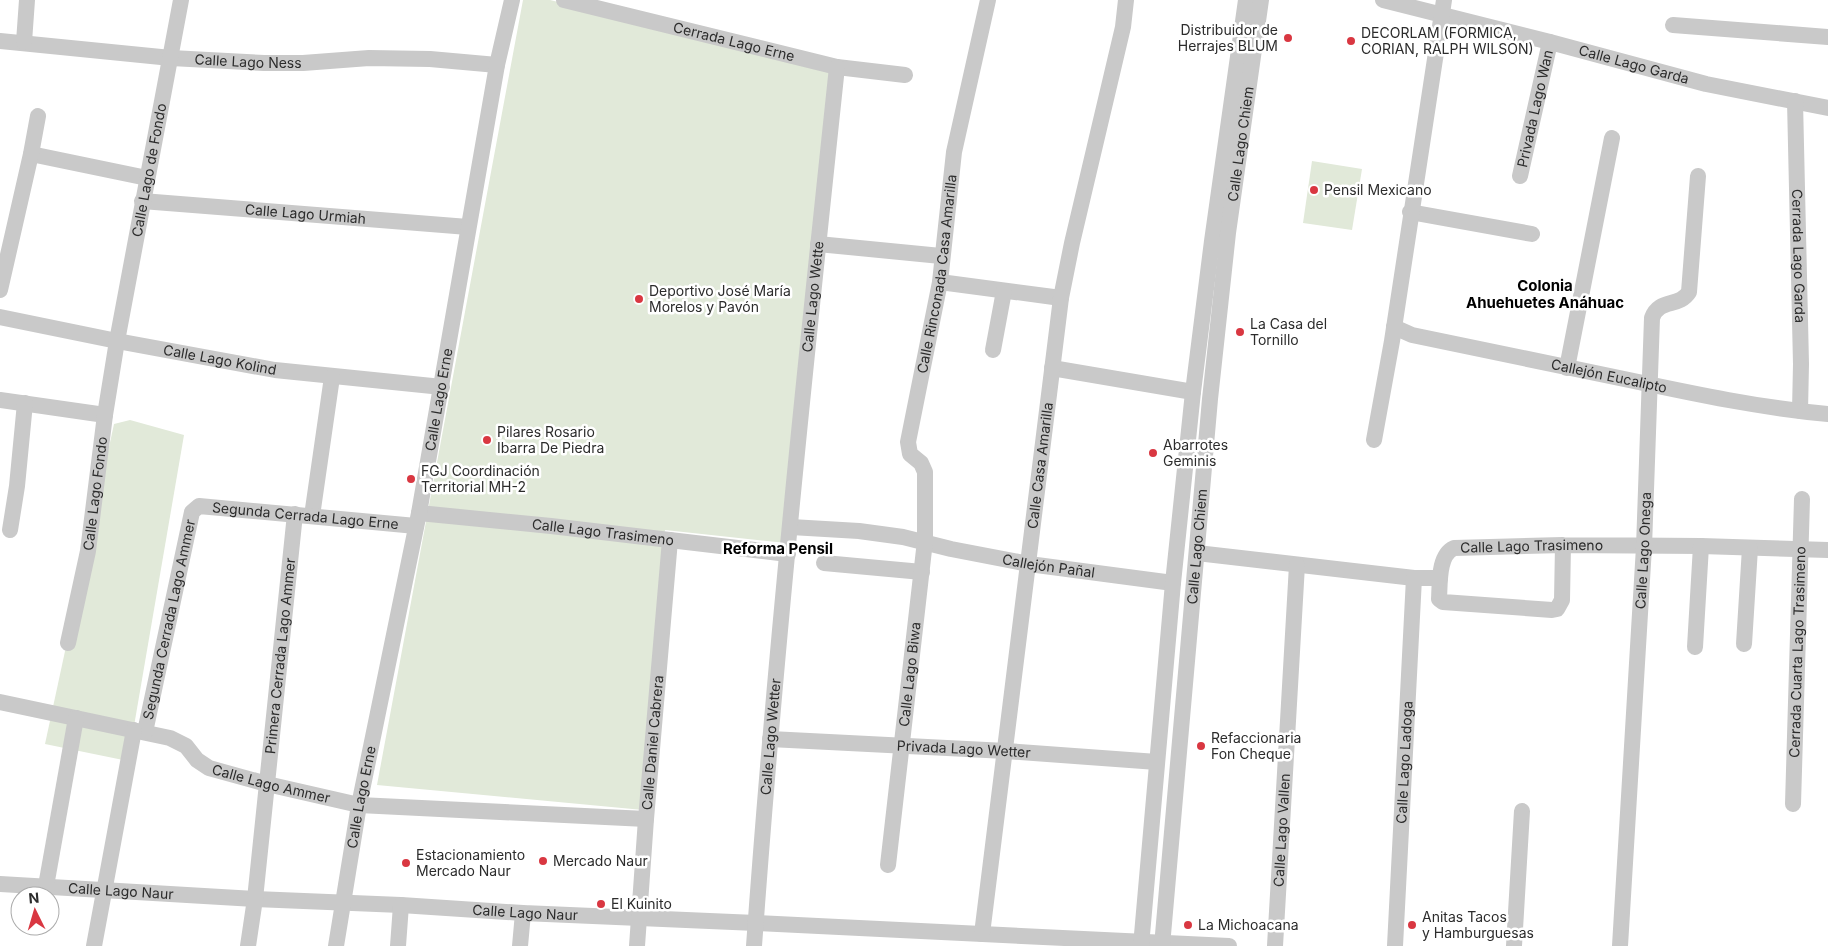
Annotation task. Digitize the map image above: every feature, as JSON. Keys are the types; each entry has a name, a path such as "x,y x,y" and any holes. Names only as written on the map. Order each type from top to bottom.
{"street":[{"path":"24,42 27,0"},
{"name":"Calle Lago de Fondo","path":"117,341 181,0"},
{"name":"Calle Lago Erne","path":"336,946 358,804 417,520 442,387 497,65 512,0"},
{"name":"Cerrada Lago Erne","path":"564,0 837,67 905,75"},
{"name":"Calle Rinconada Casa Amarilla","path":"925,541 925,472 921,462 910,454 908,442 940,282 954,152 988,0"},
{"name":"Calle Casa Amarilla","path":"982,934 1061,298 1072,243 1123,27 1126,0"},
{"name":"Calle Lago Chiem","path":"1141,944 1173,583 1193,392 1246,0"},
{"name":"Calle Lago Chiem","path":"1162,945 1210,399 1225,256 1261,0"},
{"name":"Calle Lago Garda","path":"1383,0 1442,7 1550,42 1706,84 1828,108"},
{"path":"1374,440 1394,327 1442,7"},
{"path":"1673,25 1828,37"},
{"name":"Calle Lago Ness","path":"0,41 170,58 264,63 303,63 369,58 430,59 497,65"},
{"name":"Privada Lago Wan","path":"1520,176 1550,42"},
{"name":"Calle Lago Wette","path":"791,527 837,67"},
{"name":"Cerrada Lago Garda","path":"1796,101 1801,364 1800,411"},
{"path":"0,290 38,116"},
{"path":"1567,368 1612,138"},
{"path":"31,154 147,178"},
{"name":"Calle Lago Onega","path":"1620,946 1644,547 1652,318 1658,307 1685,298 1688,292 1698,176"},
{"name":"Calle Lago Urmiah","path":"142,201 468,227"},
{"path":"1410,212 1532,234"},
{"path":"818,244 942,256"},
{"path":"940,282 1061,298"},
{"path":"992,350 1004,291"},
{"name":"Calle Lago Kolind","path":"0,317 275,370 442,387"},
{"name":"Callejón Eucalipto","path":"1394,327 1412,336 1567,368 1800,411 1828,414"},
{"name":"Calle Lago Fondo","path":"68,643 88,550 104,415 117,341"},
{"path":"1052,368 1193,392"},
{"name":"Primera Cerrada Lago Ammer","path":"248,946 256,899 267,784 304,515 332,377"},
{"path":"0,400 104,415"},
{"path":"10,530 17,486 25,403"},
{"name":"Cerrada Cuarta Lago Trasimeno","path":"1793,804 1802,499"},
{"name":"Segunda Cerrada Lago Erne","path":"196,508 199,506 304,515 417,520"},
{"name":"Segunda Cerrada Lago Ammer","path":"94,946 103,890 139,731 192,512 196,508"},
{"name":"Calle Lago Trasimeno","path":"417,520 551,526 788,554"},
{"path":"791,527 858,531 925,541"},
{"name":"Calle Lago Wetter","path":"754,946 770,739 791,527"},
{"name":"Calle Daniel Cabrera","path":"637,946 670,540"},
{"name":"Callejón Pañal","path":"925,541 951,549 1029,564 1173,583"},
{"name":"Calle Lago Biwa","path":"888,865 925,541"},
{"name":"Calle Lago Trasimeno","path":"1563,545 1562,600 1557,609 1443,602 1439,599 1440,578 1445,555 1454,548 1563,545 1701,546 1828,550"},
{"path":"1695,647 1701,546"},
{"path":"1744,644 1750,548"},
{"path":"1197,553 1414,578 1440,578"},
{"path":"824,563 922,572"},
{"name":"Calle Lago Vallen","path":"1276,946 1297,565"},
{"name":"Calle Lago Ladoga","path":"1395,946 1414,578"},
{"name":"Calle Lago Ammer","path":"0,702 170,738 178,741 203,765 267,784 358,804 646,819"},
{"path":"46,886 76,718"},
{"name":"Privada Lago Wetter","path":"770,739 1006,751 1157,762"},
{"path":"1514,946 1522,811"},
{"name":"Calle Lago Naur","path":"0,884 46,886"},
{"name":"Calle Lago Naur","path":"60,887 523,913 982,934 1162,945 1229,946"},
{"path":"398,946 401,905"},
{"path":"520,946 523,913"}],"green space":[{"name":"Deportivo José María Morelos y Pavón","path":"523,0 550,0 834,68 786,543 665,530 643,810 377,785"},
{"path":"1312,161 1362,169 1352,230 1303,223"},
{"path":"130,420 184,435 128,761 45,744 114,424"}],"place":[{"name":"Distribuidor de Herrajes BLUM","path":"1288,38"},
{"name":"DECORLAM (FORMICA, CORIAN, RALPH WILSON)","path":"1351,41"},
{"name":"Pensil Mexicano","path":"1314,190"},
{"name":"Deportivo José María Morelos y Pavón","path":"639,299"},
{"name":"La Casa del Tornillo","path":"1240,332"},
{"name":"Pilares Rosario Ibarra De Piedra","path":"487,440"},
{"name":"Abarrotes Geminis","path":"1153,453"},
{"name":"FGJ Coordinación Territorial MH-2","path":"411,479"},
{"name":"Refaccionaria Fon Cheque","path":"1201,746"},
{"name":"Mercado Naur","path":"543,861"},
{"name":"Estacionamiento Mercado Naur","path":"406,863"},
{"name":"El Kuinito","path":"601,904"},
{"name":"La Michoacana","path":"1188,925"},
{"name":"Anitas Tacos y Hamburguesas","path":"1412,925"}],"district":[{"name":"Colonia Ahuehuetes Anáhuac","path":"1545,294"},
{"name":"Reforma Pensil","path":"778,549"}]}
